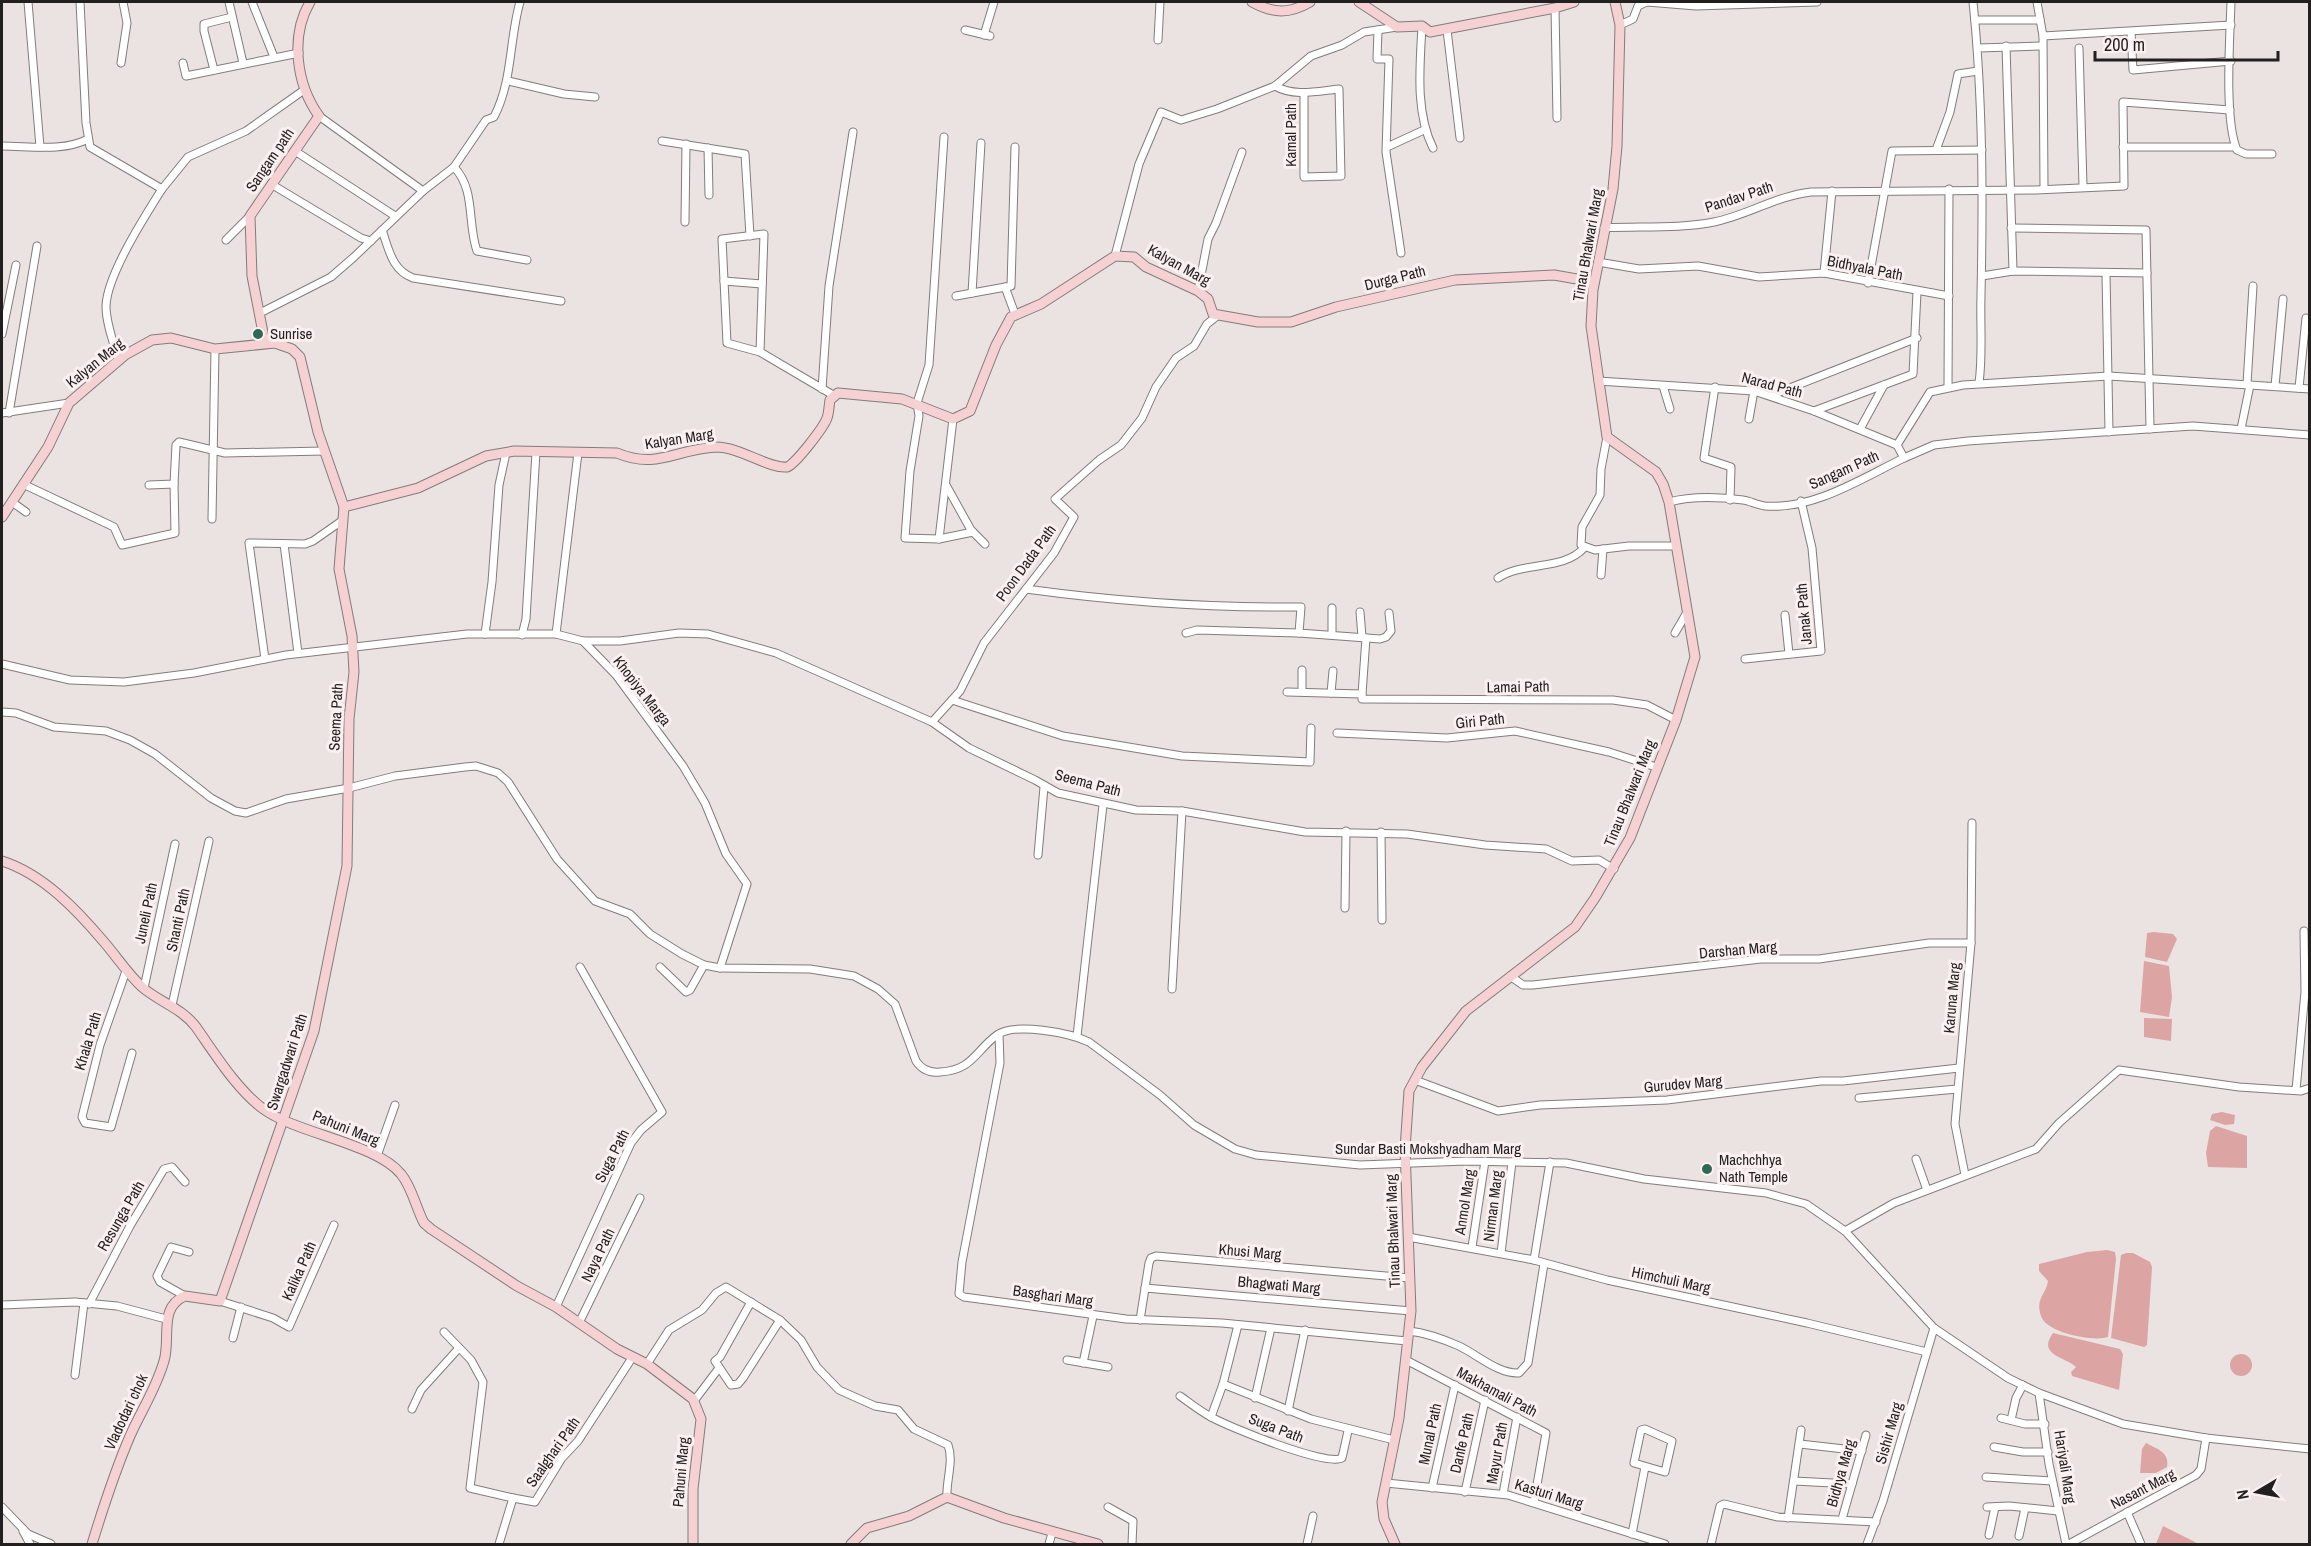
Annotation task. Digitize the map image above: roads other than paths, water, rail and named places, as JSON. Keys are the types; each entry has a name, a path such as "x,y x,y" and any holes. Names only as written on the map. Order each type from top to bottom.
{"street":[{"path":"28,2 40,147"},
{"path":"80,2 90,147 98,154 162,189"},
{"path":"121,63 127,23 123,2"},
{"path":"229,2 243,63"},
{"path":"252,2 274,57"},
{"path":"310,2 298,39 299,53 304,90 319,116 423,190"},
{"path":"260,313 330,277 371,242 423,190 454,167 486,120 494,117 508,81 513,27 520,2"},
{"path":"965,30 987,36 994,2"},
{"path":"1158,40 1160,2"},
{"path":"1252,2 1278,13 1296,10 1310,2"},
{"path":"1359,2 1397,27"},
{"path":"760,352 764,234 722,239 727,343 760,352 833,395 838,393 886,396 917,403 953,419 970,411 996,345 1011,317 1041,303 1115,256 1139,164 1161,112 1180,120 1227,106 1275,86 1311,56 1342,45 1364,32 1422,26 1430,32 1447,30 1473,22 1555,8 1574,2"},
{"name":"Tinau Bhalwari Marg","path":"1395,1545 1384,1519 1382,1502 1394,1440 1411,1311 1405,1164 1405,1116 1409,1091 1466,1011 1575,927 1614,869 1630,838 1676,720 1695,657 1669,502 1656,472 1607,437 1591,326 1594,282 1613,189 1617,146 1620,25 1615,2"},
{"path":"1620,25 1633,20 1638,6 1647,2 1702,6 1817,2"},
{"path":"1973,2 1979,48 1982,150 1979,383"},
{"path":"2037,2 2043,36 2044,189"},
{"path":"2231,2 2230,110 2235,147"},
{"path":"1555,8 1557,118"},
{"path":"214,70 204,24 232,17"},
{"path":"1975,20 2040,20"},
{"path":"2043,36 2231,25"},
{"path":"1422,26 1420,75 1424,130 1433,148"},
{"path":"1378,30 1377,59 1389,59 1387,147 1401,253"},
{"path":"1447,30 1461,138"},
{"path":"2132,32 2133,70 2231,61"},
{"path":"2006,46 2013,271"},
{"path":"1979,48 2042,46"},
{"path":"2079,48 2083,186"},
{"path":"183,63 186,76 299,53"},
{"path":"1936,150 1950,112 1958,74 1978,71"},
{"path":"508,81 564,94 595,97"},
{"path":"1275,86 1286,92 1304,93"},
{"name":"Kamal Path","path":"1339,89 1341,176 1304,177 1304,93 1339,89"},
{"path":"119,361 107,318 108,292 120,265 162,189 188,157 246,131 304,90"},
{"path":"2230,110 2123,102 2123,147 2235,147 2246,154 2272,154"},
{"name":"Sangam path","path":"265,343 252,276 250,216 319,116"},
{"path":"1387,147 1424,130"},
{"path":"822,388 829,286 853,132"},
{"path":"944,137 929,365 917,403 919,416 910,471 905,538 939,539 973,532"},
{"path":"2,146 40,147 75,144 88,139"},
{"path":"662,141 745,154 750,236"},
{"path":"972,293 981,143"},
{"path":"685,222 686,144"},
{"path":"956,296 1011,286 1015,147"},
{"name":"Pandav Path","path":"1604,228 1674,228 1716,221 1784,197 1832,191 2012,190 2124,186 2123,147"},
{"path":"708,148 709,195"},
{"path":"1868,283 1892,151 1982,150"},
{"path":"295,151 395,216"},
{"path":"1198,291 1208,239 1242,152"},
{"path":"454,167 464,180 468,191 477,251 527,260"},
{"path":"271,184 371,242"},
{"path":"1948,387 1949,189"},
{"path":"1824,273 1832,191"},
{"path":"226,240 250,216"},
{"path":"2012,228 2146,230 2150,429"},
{"path":"382,231 394,263 402,274 413,278 561,302"},
{"path":"37,246 5,413 69,404"},
{"name":"Kalyan Marg","path":"1115,256 1134,257 1146,267 1198,291 1208,299 1213,314 1217,316"},
{"name":"Bidhyala Path","path":"1598,262 1640,270 1698,266 1759,278 1824,273 1868,283 1949,296"},
{"path":"2,334 16,265"},
{"path":"1982,276 2013,271 2147,273"},
{"path":"2106,274 2109,432"},
{"name":"Durga Path","path":"1217,316 1258,322 1291,322 1336,307 1455,280 1554,275 1594,282"},
{"path":"724,281 762,284"},
{"path":"2241,429 2249,384 2253,286"},
{"path":"1005,287 1015,314"},
{"path":"1814,411 1914,372 1917,292"},
{"path":"2275,386 2283,298"},
{"name":"Poon Dada Path","path":"932,722 960,691 984,643 1054,553 1074,517 1055,499 1099,460 1121,445 1142,418 1156,387 1176,358 1194,346 1207,324 1217,316"},
{"path":"2299,388 2306,318"},
{"name":"Kalyan Marg","path":"69,404 119,361 152,340 171,338 215,349 265,343 292,349 300,357 308,397 344,507 418,488 463,464 486,456 506,453 617,453 632,460 651,462 689,451 717,447 741,451 776,466 787,467 796,463 828,418 833,395"},
{"path":"1772,395 1917,338"},
{"path":"212,519 215,349"},
{"name":"Sangam Path","path":"1669,502 1685,498 1742,500 1765,506 1802,501 1859,482 1904,458 1897,445 1925,398 1930,392 1948,387 1979,383 2109,376 2310,389"},
{"name":"Narad Path","path":"1598,381 1754,391 1772,395 1897,445"},
{"path":"1860,429 1884,385"},
{"path":"1663,386 1670,408"},
{"path":"1715,387 1704,458 1731,467 1730,500"},
{"path":"1749,419 1754,391"},
{"path":"2,517 48,447 69,404"},
{"path":"939,539 953,419"},
{"path":"1904,458 1934,445 2150,429 2210,426 2310,435"},
{"path":"1584,548 1580,540 1581,533 1600,495 1601,469 1607,437"},
{"path":"23,484 114,526 122,545 175,532 174,484 177,443 231,453 324,451"},
{"path":"522,635 526,619 536,452"},
{"path":"485,634 492,582 499,484 506,453"},
{"path":"556,634 578,453"},
{"path":"149,485 174,484"},
{"path":"946,485 973,532 985,544"},
{"name":"Janak Path","path":"1745,659 1817,653 1822,646 1809,534 1802,501"},
{"path":"12,502 27,512"},
{"name":"Seema Path","path":"344,507 339,569 353,648 349,788"},
{"path":"265,659 248,545 252,542 284,544 313,541 343,520"},
{"path":"284,544 298,653"},
{"path":"1498,578 1514,570 1573,558 1584,548 1675,546"},
{"path":"1601,575 1603,549"},
{"path":"1026,589 1125,603 1223,608 1301,607 1299,633"},
{"path":"1332,608 1332,636"},
{"path":"1287,692 1302,690 1362,694 1364,637 1360,612"},
{"path":"1186,633 1197,630 1386,637 1391,631 1389,613"},
{"path":"1675,633 1686,614"},
{"path":"1785,615 1789,654"},
{"name":"Seema Path","path":"583,641 620,641 679,633 708,634 776,653 932,722 969,748 1035,780 1044,787 1103,805 1136,810 1182,811 1305,832 1381,832 1451,838 1485,845 1546,849 1572,861 1599,860 1614,869"},
{"path":"2,664 70,680 124,682 298,653 466,634 556,634 583,641"},
{"name":"Khopiya Marga","path":"583,641 616,675 683,766 705,803 726,854 745,877 747,884 720,968"},
{"path":"1302,670 1302,690"},
{"path":"1331,693 1333,671"},
{"name":"Lamai Path","path":"1362,694 1362,699 1438,701 1613,700 1647,705 1676,720"},
{"path":"952,700 1063,736 1182,756 1310,762 1311,728"},
{"path":"2,712 16,713 54,727 106,731 130,740 155,754 211,798 236,811 246,813 286,799 349,788 395,776 476,766 498,773 508,782 557,859 595,901 630,914 650,934 704,965 720,968 810,969 854,976 890,997 895,1004 916,1061 924,1069 934,1073 959,1069 999,1034"},
{"name":"Giri Path","path":"1337,733 1448,738 1515,731 1609,752 1656,767"},
{"path":"1038,855 1044,787"},
{"name":"Swargadwari Path","path":"220,1301 285,1119 318,1012 329,943 346,866 349,788"},
{"path":"1077,1036 1103,805"},
{"path":"1172,989 1182,811"},
{"name":"Karuna Marg","path":"1965,1175 1957,1141 1957,1089 1971,943 1972,823"},
{"path":"1345,908 1346,831"},
{"path":"1381,832 1382,920"},
{"name":"Shanti Path","path":"172,1005 209,841"},
{"name":"Juneli Path","path":"144,988 175,844"},
{"name":"Pahuni Marg","path":"2,861 20,868 62,897 91,926 126,971 144,988 172,1005 196,1027 203,1041 262,1108 377,1156 402,1175 424,1223 430,1229 517,1286 556,1307 632,1358 647,1364 694,1401 701,1419 693,1489 693,1545"},
{"path":"2296,1090 2305,992 2304,931"},
{"name":"Darshan Marg","path":"1510,976 1523,985 1533,985 1761,959 1819,959 1929,943 1971,943"},
{"path":"660,967 686,992 690,990 704,965"},
{"name":"Suga Path","path":"556,1307 631,1143 641,1130 662,1112 580,967"},
{"name":"Khala Path","path":"126,971 100,1045 82,1120 98,1127 111,1127 132,1053"},
{"name":"Sundar Basti Mokshyadham Marg","path":"999,1034 1030,1030 1077,1036 1139,1078 1194,1125 1235,1149 1256,1155 1313,1161 1405,1164 1485,1161 1550,1162 1700,1187 1766,1193 1806,1204 1845,1231 1934,1328 1981,1361 2039,1393 2123,1424 2206,1438 2310,1449"},
{"name":"Basghari Marg","path":"999,1034 1000,1063 962,1262 959,1294 1093,1316 1305,1330 1407,1341"},
{"name":"Gurudev Marg","path":"1415,1080 1498,1111 1540,1106 1667,1100 1821,1081 1843,1081 1959,1068"},
{"path":"1845,1231 1894,1203 2037,1149 2059,1123 2119,1070 2239,1087 2296,1090 2310,1088"},
{"path":"1859,1098 1957,1089"},
{"path":"377,1156 395,1105"},
{"path":"1916,1159 1927,1190"},
{"name":"Anmol Marg","path":"1472,1247 1485,1161"},
{"name":"Nirman Marg","path":"1501,1253 1512,1162"},
{"path":"1534,1260 1550,1162"},
{"name":"Resunga Path","path":"86,1304 164,1169 172,1167 186,1182"},
{"name":"Naya Path","path":"579,1323 640,1198"},
{"name":"Kalika Path","path":"241,1307 289,1327 334,1225"},
{"name":"Himchuli Marg","path":"1408,1237 1534,1260 1928,1352"},
{"path":"189,1252 171,1247 158,1273 158,1280 185,1296 220,1301 241,1307 233,1338"},
{"name":"Khusi Marg","path":"1140,1320 1149,1263 1151,1258 1156,1256 1409,1278"},
{"path":"1409,1331 1425,1333 1460,1346 1502,1370 1519,1374 1528,1363 1544,1264"},
{"path":"647,1364 669,1330 702,1310 720,1290 726,1287 780,1320 801,1340 817,1367 840,1390 875,1406 898,1410 914,1429 948,1445 950,1461 946,1479 947,1497"},
{"name":"Bhagwati Marg","path":"1145,1288 1411,1311"},
{"path":"2,1305 117,1306 166,1319 172,1307 185,1296"},
{"path":"752,1302 720,1357 715,1361 731,1385 738,1384 780,1320"},
{"path":"75,1375 86,1304"},
{"path":"1083,1363 1093,1316"},
{"name":"Vladodari chok","path":"92,1545 121,1456 160,1376 167,1352 166,1319"},
{"path":"1211,1417 1223,1384 1238,1325"},
{"path":"1255,1398 1271,1328"},
{"name":"Sishir Marg","path":"1867,1545 1876,1522 1934,1328"},
{"path":"1288,1412 1305,1330"},
{"path":"444,1332 471,1360 483,1382 470,1488 513,1498"},
{"path":"412,1409 421,1390 459,1348"},
{"name":"Saalghari Path","path":"499,1545 513,1498 535,1502 632,1358"},
{"name":"Makhamali Path","path":"1406,1359 1546,1433 1534,1502"},
{"path":"1067,1360 1108,1367"},
{"path":"694,1401 719,1368"},
{"path":"1223,1384 1288,1412 1348,1431 1394,1440"},
{"path":"2012,1420 2016,1398 2023,1384"},
{"name":"Munal Path","path":"1432,1488 1455,1385"},
{"name":"Hariyali Marg","path":"2039,1393 2052,1481 2067,1545"},
{"name":"Suga Path","path":"1180,1396 1211,1417 1301,1453 1339,1461 1342,1458 1348,1431"},
{"name":"Danfe Path","path":"1465,1492 1485,1400"},
{"name":"Mayur Path","path":"1503,1494 1517,1417"},
{"path":"2001,1418 2045,1424"},
{"path":"1645,1429 1669,1438 1673,1445 1665,1472 1645,1467 1635,1464 1634,1460 1641,1430 1645,1429"},
{"path":"1788,1518 1801,1431"},
{"name":"Bidhya Marg","path":"1842,1519 1866,1435"},
{"name":"Nasant Marg","path":"2067,1545 2196,1475 2201,1469 2206,1438"},
{"path":"1800,1444 1862,1451"},
{"path":"1994,1447 2023,1452 2048,1452"},
{"path":"1632,1534 1645,1467"},
{"path":"1986,1477 2052,1481"},
{"path":"1794,1481 1852,1484"},
{"name":"Kasturi Marg","path":"1386,1483 1503,1494 1665,1545"},
{"path":"851,1545 867,1528 909,1516 947,1497 1052,1533 1098,1545"},
{"path":"1711,1545 1721,1504 1788,1518 1876,1522"},
{"path":"2,1507 28,1534 51,1545"},
{"path":"1108,1507 1133,1521 1132,1545"},
{"path":"1987,1507 2058,1511"},
{"path":"1989,1535 1995,1507"},
{"path":"2019,1536 2025,1508"},
{"path":"2127,1512 2141,1545"},
{"path":"1307,1545 1313,1516"},
{"path":"22,1527 30,1545"},
{"path":"1049,1545 1052,1533"}],"place":[{"name":"Sunrise","path":"258,334"},
{"name":"Machchhya Nath Temple","path":"1707,1169"}]}
